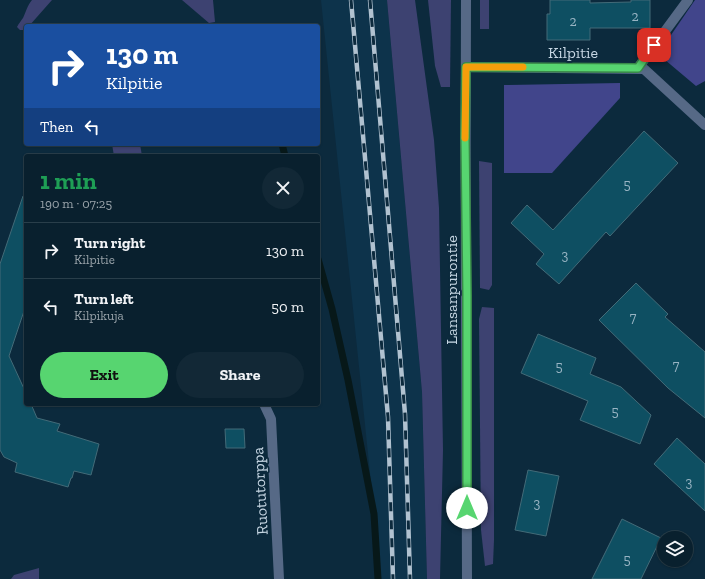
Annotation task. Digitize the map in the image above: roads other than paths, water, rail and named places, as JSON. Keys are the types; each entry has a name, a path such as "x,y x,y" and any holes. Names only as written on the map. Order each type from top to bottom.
{"street":[{"name":"Lansanpurontie","path":"466,0 465,137 467,295 467,579"},
{"path":"638,68 688,0"},
{"name":"Kilpitie","path":"466,67 644,69 705,125"},
{"name":"Ruotutorppa","path":"265,406 271,420 279,579"}],"waterway":[{"path":"282,146 284,154"},
{"path":"320,266 332,309 348,380 374,514 378,579"}],"railway":[{"path":"351,0 388,417 393,579"},
{"path":"370,0 405,414 410,579"}]}
